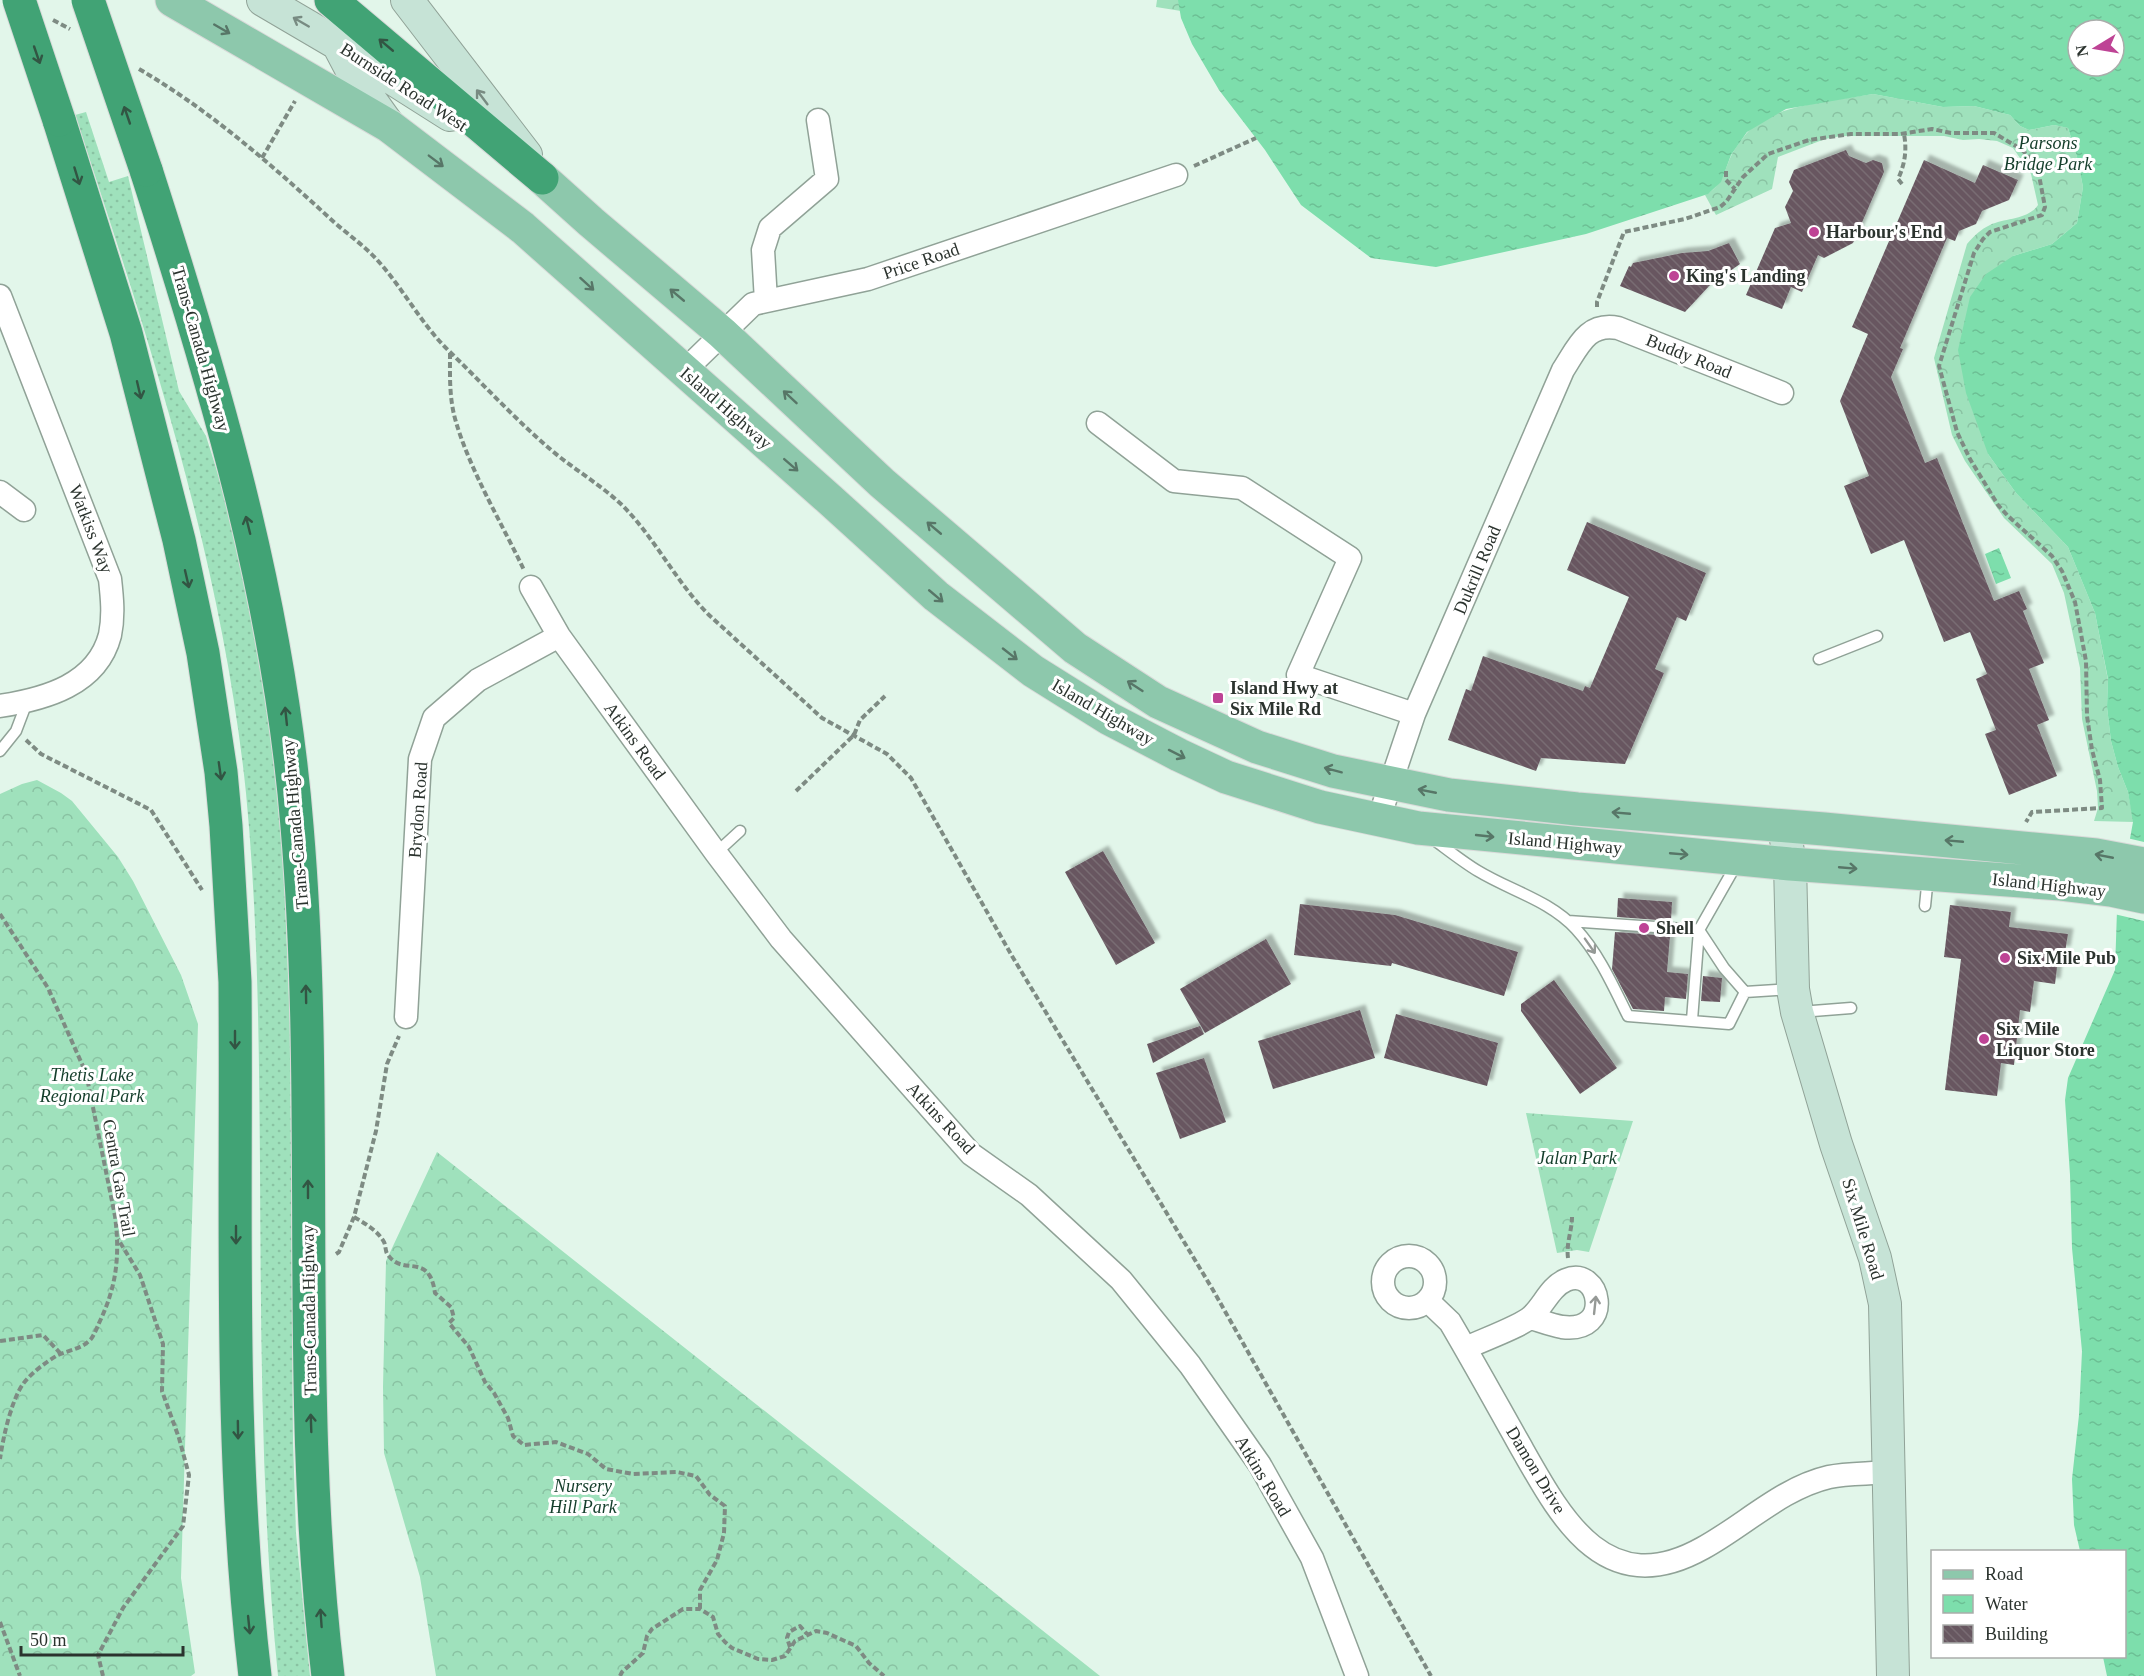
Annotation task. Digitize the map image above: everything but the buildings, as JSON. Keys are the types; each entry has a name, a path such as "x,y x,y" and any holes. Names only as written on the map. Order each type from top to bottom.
{"highway":[{"path":"19,0 126,333 179,540 203,653 221,771 234,929 238,1446 248,1617 255,1676"},
{"name":"Trans-Canada Highway","path":"88,0 146,170 199,338 262,579 285,704 297,825 304,937 308,1094 310,1401 315,1527 328,1676"},
{"path":"329,0 543,178"}],"main road":[{"path":"172,0 389,126"},
{"name":"Burnside Road West","path":"263,0 414,92 543,178"},
{"name":"Island Highway","path":"329,0 338,44 359,84 389,126 524,228 936,596 1033,671 1108,718 1179,755 1226,777 1320,807 1418,828 1790,864 2061,884 2111,890 2144,897"},
{"name":"Island Highway","path":"408,0 543,178 591,222 722,333 882,483 1075,648 1158,702 1257,747 1333,771 1449,795 1577,809 2096,855 2144,864"},
{"name":"Six Mile Road","path":"1784,827 1790,864 1795,1001 1836,1144 1875,1258 1885,1304 1893,1676"}],"street":[{"path":"766,301 763,250 770,228 827,179 818,120"},
{"name":"Price Road","path":"684,371 753,304 868,279 1176,175"},
{"name":"Watkiss Way","path":"0,296 110,579 113,610 110,634 102,655 89,672 77,681 50,694 27,702 0,706"},
{"name":"Buddy Road","path":"1596,328 1606,326 1618,328 1782,393"},
{"name":"Dukrill Road","path":"1378,821 1414,714 1563,370 1587,335 1596,328"},
{"path":"1098,423 1174,481 1242,488 1350,558 1298,675 1414,714"},
{"path":"0,492 24,510"},
{"name":"Atkins Road","path":"531,587 559,636 780,939 971,1154 1029,1195 1121,1280 1190,1365 1260,1465 1312,1558 1357,1676"},
{"name":"Brydon Road","path":"406,1017 420,759 434,718 478,680 559,636"},
{"path":"1466,1348 1531,1318 1554,1287 1570,1279 1578,1278 1587,1282 1595,1290 1598,1304 1593,1318 1581,1326 1562,1327 1531,1318"},
{"name":"Damon Drive","path":"1428,1301 1450,1322 1552,1502 1574,1532 1602,1553 1633,1564 1657,1565 1679,1560 1703,1548 1802,1486 1830,1477 1888,1472"}],"lane":[{"path":"1819,659 1877,636"},
{"path":"0,751 16,731 27,702"},
{"path":"1418,828 1479,872 1548,906 1568,921 1586,940 1597,957 1628,1016 1729,1024 1745,992"},
{"path":"716,853 740,831"},
{"path":"1692,1020 1699,930 1740,859"},
{"path":"1924,906 1928,874"},
{"path":"1568,921 1699,930"},
{"path":"1699,930 1724,968 1745,992 1851,1008"}],"path":[{"path":"309,79 262,158 372,254 450,352 551,450 622,505 643,529 698,604 709,615 803,698 822,718 887,754 911,778 1018,965 1230,1322 1431,1676"},
{"path":"1597,302 1624,232 1685,219 1720,207 1743,177 1768,154 1809,140 1851,134 1904,134 1932,129 1951,133 1994,133 2021,149 2031,159 2038,170 2044,207 2042,215 1990,232 1983,239 1974,254 1939,366 1957,432 1970,459 2008,516 2052,556 2062,571 2075,602 2086,661 2087,716 2092,750 2100,780 2102,808 2032,812"},
{"path":"1902,184 1898,179 1905,164 1904,134"},
{"path":"1203,161 1256,138"},
{"path":"1726,171 1726,180 1735,189"},
{"path":"450,352 451,392 456,422 474,467 531,587"},
{"path":"796,791 854,735 860,720 885,696"},
{"path":"16,731 41,754 151,810 208,900"},
{"name":"Centra Gas Trail","path":"0,915 48,988 86,1073 118,1239 117,1266 108,1305 91,1339 75,1351 61,1354 43,1365 23,1384 12,1410 0,1459"},
{"path":"308,1268 339,1252 354,1217 376,1131 387,1064 406,1017"},
{"path":"354,1217 374,1229 384,1243 388,1255 400,1264 417,1266 425,1270 433,1280 435,1293 451,1306 454,1318 448,1323 469,1347 485,1382 508,1418 513,1436 524,1445 556,1442 588,1454 606,1469 633,1474 677,1472 696,1476 710,1496 725,1506 724,1533 717,1560 700,1590 700,1609"},
{"path":"1570,1279 1567,1253 1572,1217"},
{"path":"103,1676 98,1654 123,1608 183,1526 189,1475 179,1438 162,1391 163,1344 140,1275 118,1239"},
{"path":"0,1341 43,1335 61,1354"},
{"path":"620,1676 644,1653 647,1636 652,1629 683,1609 700,1609 713,1617 718,1634 732,1648 758,1659 772,1660 785,1656 795,1641 816,1631 827,1633 856,1646 869,1663 884,1676"},
{"path":"0,1622 20,1676"},
{"path":"790,1647 787,1638 789,1632 800,1626 807,1634"}],"green space":[{"path":"1157,0 1180,0 1181,11 1156,7"},
{"name":"Parsons Bridge Park","path":"1873,94 1943,107 1974,106 2010,115 2020,126 2029,130 2054,125 2068,128 2083,187 2077,223 2052,244 2013,256 1988,454 2016,493 2068,547 2095,613 2108,680 2107,707 2111,741 2128,792 2134,822 2094,821 2098,808 2097,791 2082,719 2080,668 2064,593 2052,564 2004,518 1965,461 1952,435 1934,358 1967,244 1987,227 2034,210 2038,205 2031,174 2013,148 1997,141 1963,140 1944,136 1841,136 1825,139 1778,157 1772,189 1716,215 1705,195 1716,187 1735,149 1756,124 1770,116 1805,105"},
{"path":"86,112 109,182 128,176 179,391 206,436 223,490 248,597 261,666 282,828 290,1022 293,1440 296,1533 310,1676 278,1676 272,1613 263,1422 257,980 250,840 235,706 201,534 179,449 129,281 75,115"},
{"name":"Thetis Lake Regional Park","path":"37,780 72,801 118,857 133,881 181,975 198,1024 181,1578 195,1673 191,1676 0,1676 0,794"},
{"name":"Jalan Park","path":"1526,1113 1633,1121 1589,1252 1577,1250 1557,1253"},
{"name":"Nursery Hill Park","path":"437,1152 1100,1676 436,1676 420,1577 384,1453 383,1387 386,1261"}],"water":[{"path":"1178,0 2144,0 2144,1676 2107,1676 2103,1658 2126,1658 2126,1550 2080,1550 2074,1525 2072,1479 2079,1415 2082,1351 2072,1248 2065,1100 2068,1078 2115,970 2117,910 2133,822 2128,792 2111,741 2107,707 2108,679 2095,613 2068,547 2016,493 1988,454 1966,393 1958,350 1970,297 1986,274 2013,256 2052,244 2077,223 2083,187 2068,128 2054,125 2029,130 2020,126 2010,115 1974,106 1943,107 1873,94 1786,109 1747,132 1731,155 1721,182 1708,194 1586,234 1436,267 1371,258 1301,205 1265,150 1219,90 1192,44 1181,18"},
{"path":"1999,548 2011,578 1996,584 1985,554"}],"pier":[{"path":"2127,838 2144,842 2144,921 2114,914"}],"place":[{"name":"Harbour's End","path":"1814,232"},
{"name":"King's Landing","path":"1674,276"},
{"name":"Island Hwy at Six Mile Rd","path":"1218,698"},
{"name":"Shell","path":"1644,928"},
{"name":"Six Mile Pub","path":"2005,958"},
{"name":"Six Mile Liquor Store","path":"1984,1039"}]}
